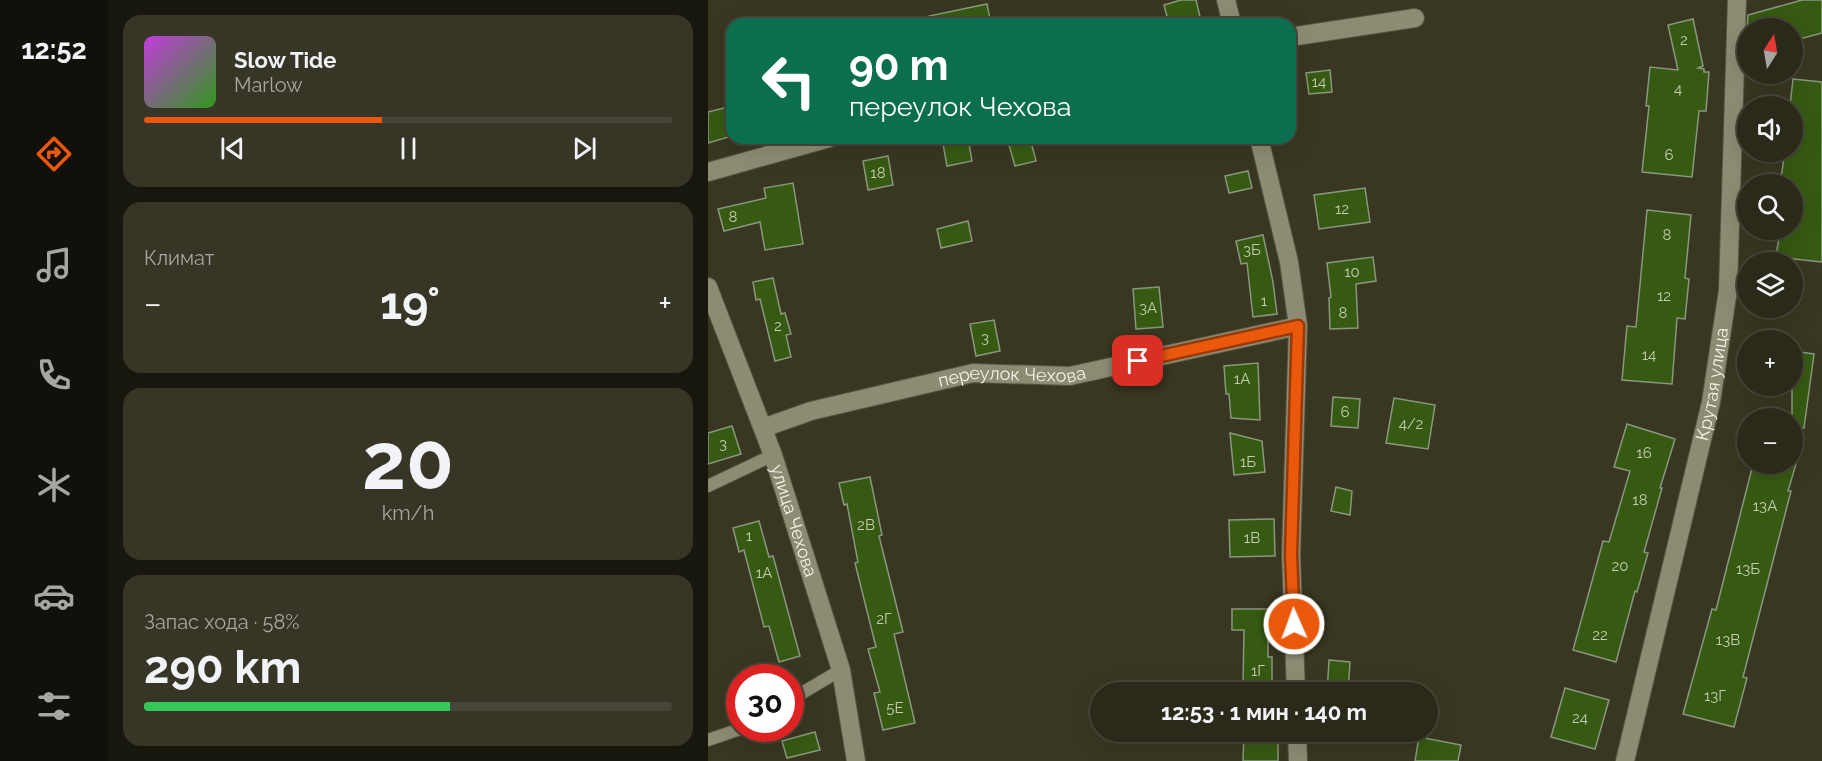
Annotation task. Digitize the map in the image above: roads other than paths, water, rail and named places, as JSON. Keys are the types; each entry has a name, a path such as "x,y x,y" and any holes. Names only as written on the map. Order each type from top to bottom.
{"street":[{"path":"1226,0 1230,18"},
{"name":"Крутая улица","path":"1625,761 1711,402 1728,290 1737,0"},
{"path":"1296,37 1415,18"},
{"path":"708,172 808,144"},
{"path":"1260,144 1289,262 1298,326 1291,554 1296,682"},
{"name":"улица Чехова","path":"708,287 773,455 841,670 855,761"},
{"name":"переулок Чехова","path":"763,428 811,411 973,373 1070,376 1298,326"},
{"path":"1297,742 1298,761"}],"lane":[{"path":"708,486 773,455"},
{"path":"804,692 841,670"},
{"path":"708,740 726,734"}]}
